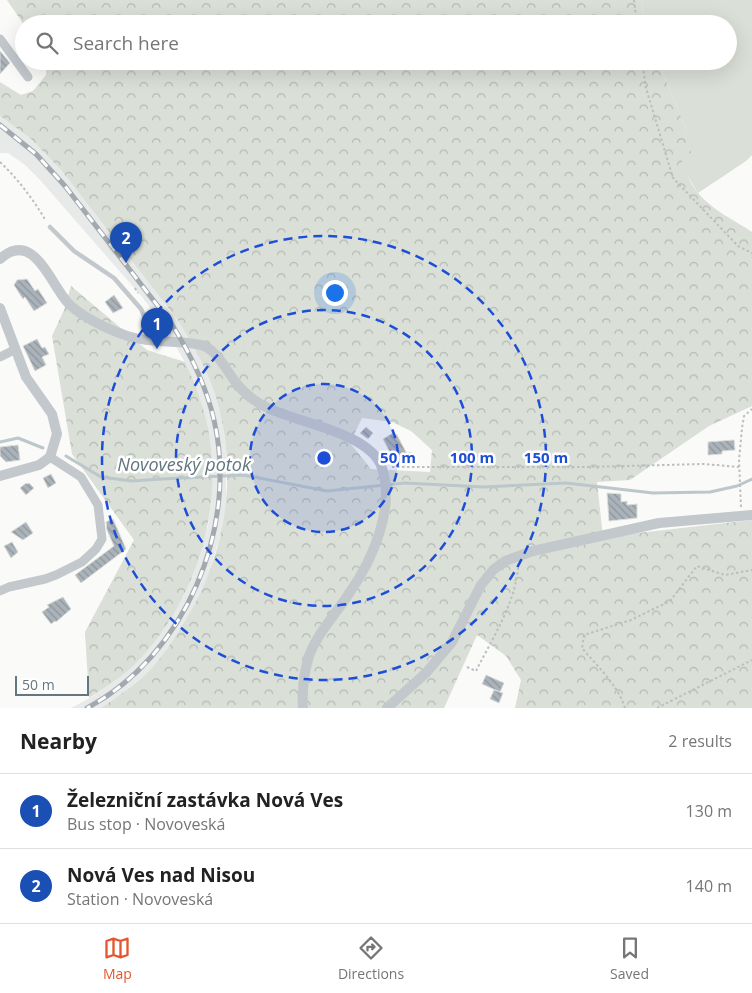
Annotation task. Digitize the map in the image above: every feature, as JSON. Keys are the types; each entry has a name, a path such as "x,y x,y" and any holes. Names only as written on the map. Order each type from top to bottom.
{"street":[{"path":"0,39 15,59"},
{"path":"23,70 28,77"},
{"path":"0,259 11,251 24,251 34,255 70,304 88,317 122,335 199,345 208,348 236,383 252,398 276,412 361,443 376,457 382,467 386,494 384,520 352,591 317,640 309,656 305,676 303,708"},
{"path":"0,308 14,350 26,377 52,414 57,434 50,457 34,467 0,476"},
{"path":"0,357 14,350"},
{"path":"0,591 9,587 45,579 82,562 96,549 102,539 98,505 82,477 50,457"},
{"path":"387,708 426,672 452,642 480,585 488,575 505,561 519,555 659,524 752,515"}],"lane":[{"path":"50,227 74,251 114,278 141,309 148,325 149,340"}],"path":[{"path":"634,0 636,15"},
{"path":"643,70 646,88 673,178 738,246 752,253"},
{"path":"0,162 19,181 37,205 50,227"},
{"path":"741,517 739,468 742,428 744,416 752,409"},
{"path":"382,467 586,468 704,464 739,468"},
{"path":"467,667 476,671 503,616 517,582 519,555"},
{"path":"625,708 623,701 607,678 582,648 584,635 631,620 670,601 697,566 725,575 752,570"},
{"path":"657,708 752,660"}],"shaded area":[{"path":"0,116 31,139 61,170 177,319 190,339 206,372 222,420 226,447 226,503 222,529 207,580 196,604 160,659 147,673 101,708 71,708 115,681 137,662 164,627 183,597 193,575 208,526 211,502 211,449 207,423 185,362 165,328 143,298 41,181 24,164 8,153 0,153"}],"green space":[{"path":"7,0 642,0 643,15 17,15"},
{"path":"642,0 752,0 752,155 698,193 686,173 680,158 690,139 662,70 737,70 737,15 643,15"},
{"path":"46,70 662,70 690,139 691,153 681,158 690,181 698,193 710,205 752,232 752,406 709,426 630,480 597,482 603,537 752,520 752,708 515,708 521,680 506,656 477,635 444,708 101,708 142,678 163,655 177,635 199,596 219,541 227,484 227,455 223,426 216,398 199,357 177,319 61,170 31,139 0,116 0,82 21,95 33,91 46,75","holes":["362,418 392,422 411,431 432,450 430,472 371,469 350,443"]},
{"path":"71,286 147,350 185,362 205,415 212,455 209,519 191,581 159,636 138,661 121,676 89,698 85,632 134,540 72,454 52,336 64,310"}],"building":[{"path":"0,51 10,63 0,74"},
{"path":"27,279 35,291 38,289 47,303 34,311 14,285 17,280"},
{"path":"114,295 123,308 113,313 105,302"},
{"path":"37,339 42,348 45,347 49,354 42,357 46,365 35,371 23,346"},
{"path":"366,427 373,433 368,439 360,433"},
{"path":"393,433 397,435 407,454 411,452 415,460 404,466 399,455 393,458 383,439"},
{"path":"734,440 735,450 722,451 722,454 708,455 708,442"},
{"path":"18,445 20,460 6,462 0,456 0,447"},
{"path":"51,474 56,483 48,488 43,478"},
{"path":"29,483 34,488 26,495 20,488"},
{"path":"607,493 621,494 621,502 627,501 627,505 637,504 637,518 609,521"},
{"path":"113,519 126,549 81,583 75,575 114,546 107,530 106,522"},
{"path":"26,522 33,533 23,540 11,532"},
{"path":"12,542 18,552 11,558 4,546"},
{"path":"63,597 71,609 51,624 42,612 49,607 47,605"},
{"path":"486,675 504,683 500,692 482,684"},
{"path":"494,690 503,693 499,703 490,699"}],"waterway":[{"name":"Novoveský potok","path":"0,442 18,438 43,448"},
{"name":"Novoveský potok","path":"66,456 101,477 132,481 243,475 327,491 405,483 483,487 566,483 653,493 710,492 737,486 752,479"}],"railway":[{"path":"0,125 36,154 65,186 171,323 197,370 207,394 214,420 220,461 218,503 211,545 197,585 177,622 152,656 122,685 87,708"}],"place":[{"name":"Nová Ves nad Nisou","path":"126,263"},
{"name":"Železniční zastávka Nová Ves","path":"157,349"}]}
